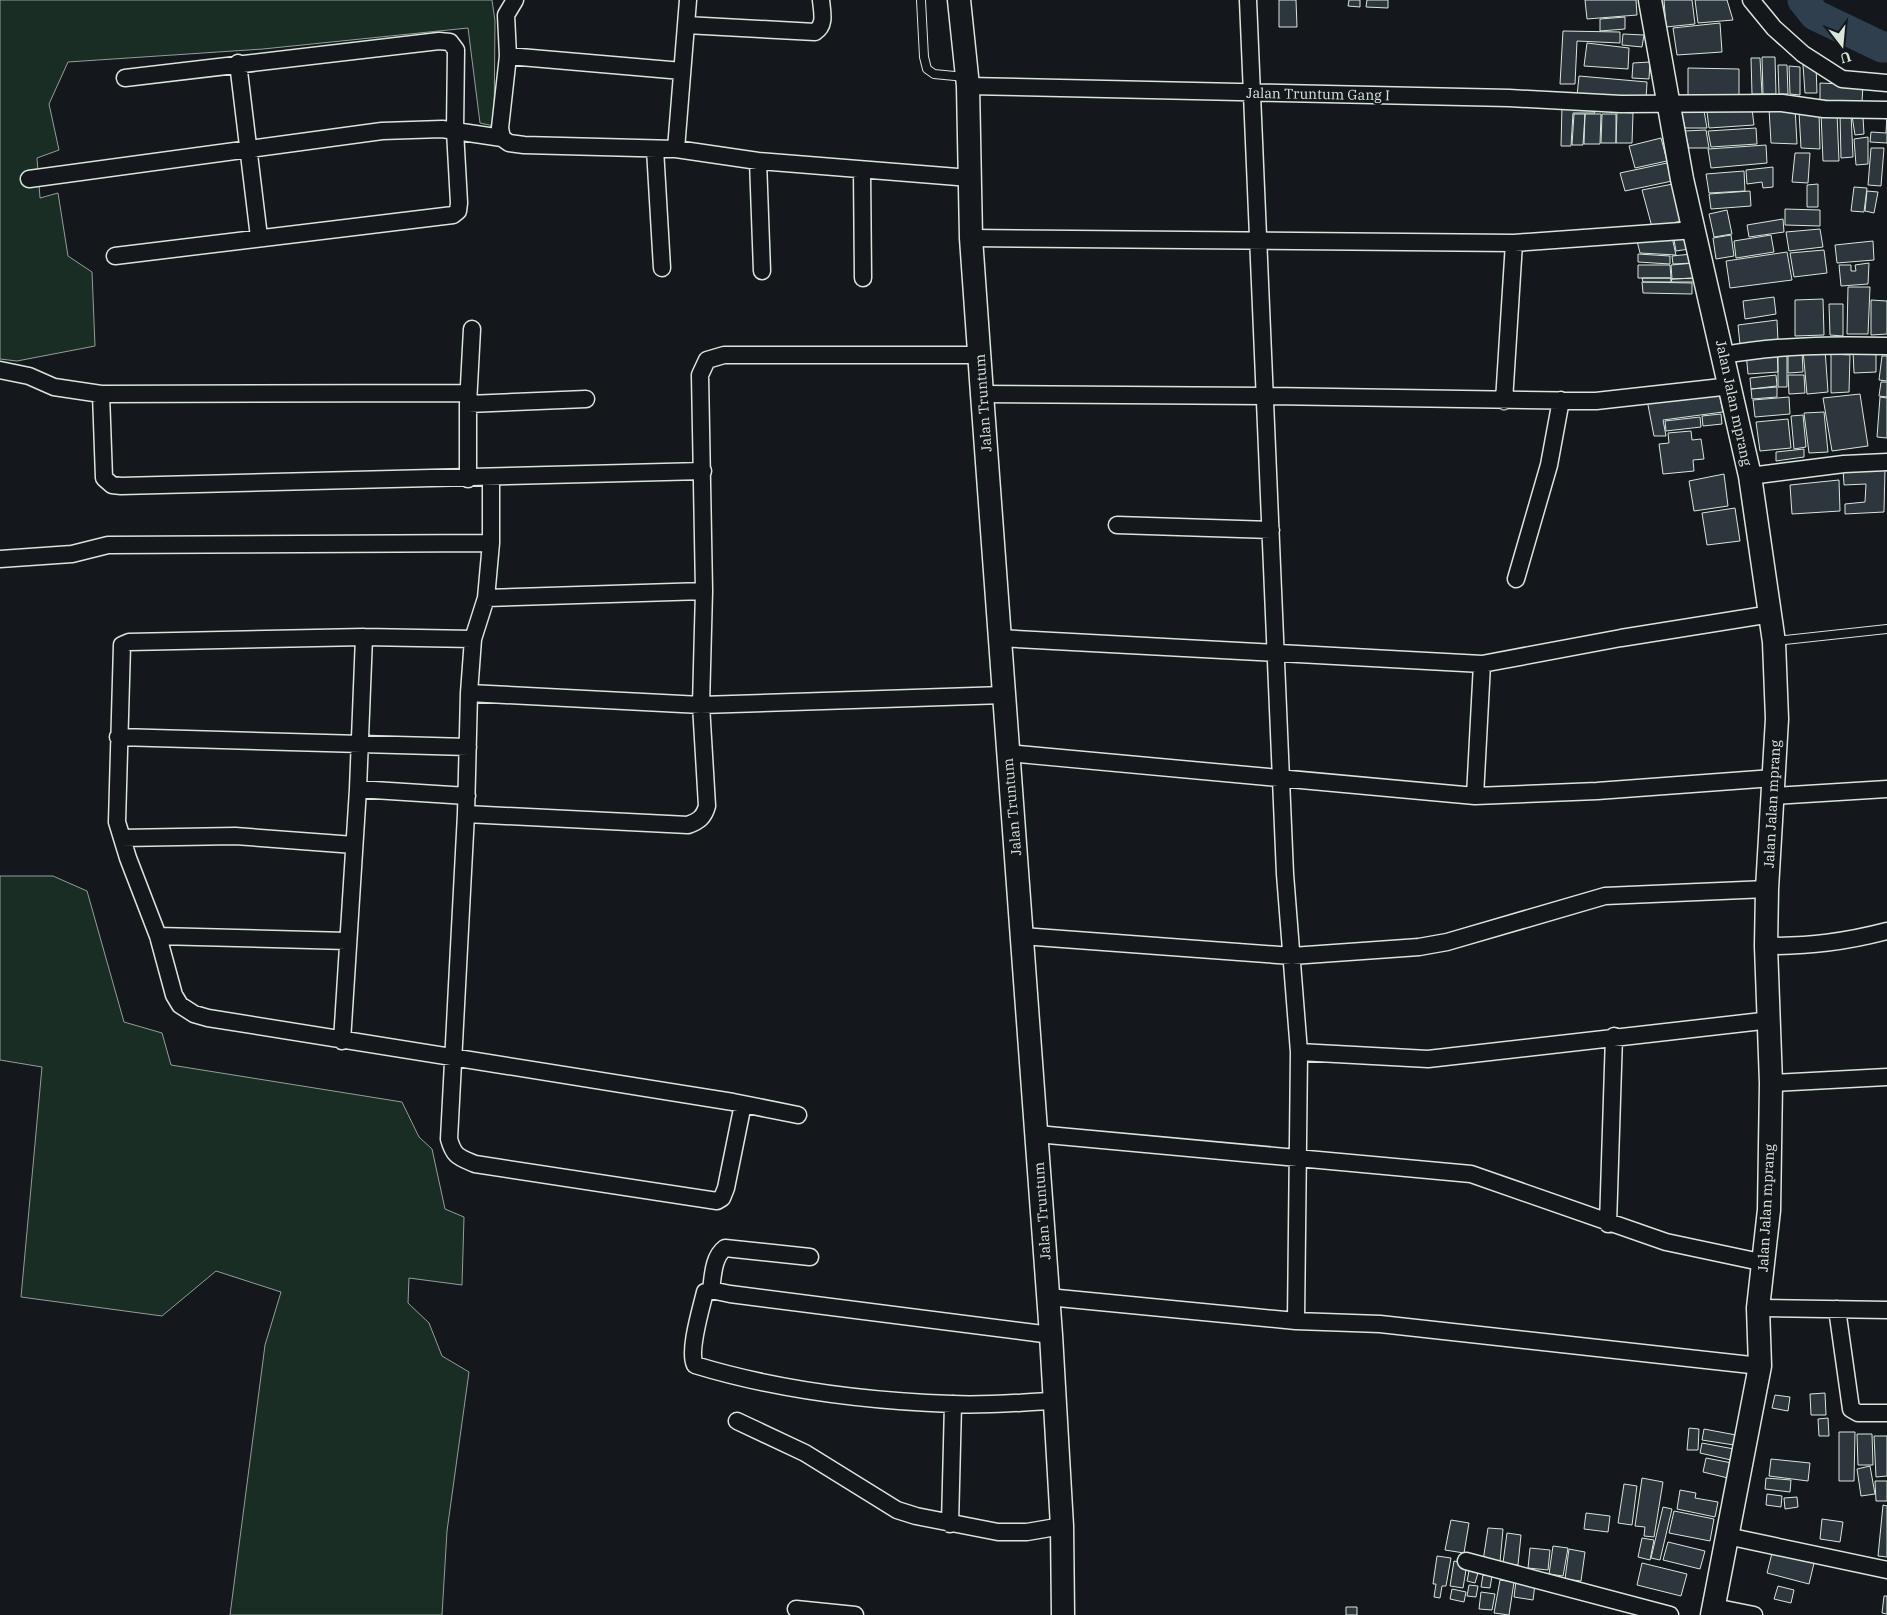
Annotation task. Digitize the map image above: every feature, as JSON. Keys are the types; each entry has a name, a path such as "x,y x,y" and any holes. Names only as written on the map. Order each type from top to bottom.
{"street":[{"path":"502,138 500,128 508,56 506,15 515,0"},
{"path":"676,149 688,0"},
{"path":"686,25 815,32 820,28 822,22 821,0"},
{"name":"Jalan Truntum","path":"959,0 968,82 971,238 1007,753 1051,1335 1062,1526 1063,1615"},
{"path":"1248,0 1254,94 1258,242 1285,874 1299,1052 1296,1321"},
{"name":"Jalan Jalan mprang","path":"1650,0 1668,104 1750,476 1774,642 1777,719 1767,889 1766,946 1771,1020 1772,1084 1769,1210 1765,1262 1758,1308 1760,1366 1713,1611"},
{"path":"1751,0 1774,28 1803,54 1842,79 1887,82"},
{"path":"115,256 259,237 453,215 458,211 459,203 455,131 456,50 450,42 439,40 124,78"},
{"path":"508,56 682,71"},
{"path":"238,63 259,237"},
{"name":"Jalan Truntum Gang I","path":"968,82 1254,94 1470,97 1668,104 1782,103 1824,109 1887,110"},
{"path":"29,179 382,131 455,131 502,138 509,142 524,144 676,149 758,162 970,178"},
{"path":"655,149 662,268"},
{"path":"758,162 762,271"},
{"path":"862,170 863,278"},
{"path":"971,238 1514,243 1695,230"},
{"path":"1504,401 1514,243"},
{"path":"468,479 468,399 472,329"},
{"path":"1724,354 1814,345 1887,346"},
{"path":"466,814 688,825 695,822 705,813 707,806 701,705 704,591 700,375 722,364 744,360 980,360"},
{"path":"0,370 29,376 54,387 101,394 586,399"},
{"path":"982,394 1596,401 1731,386"},
{"path":"101,394 104,478 112,485 468,479 703,471"},
{"path":"1516,580 1549,465 1561,400"},
{"path":"1750,476 1844,464 1887,462"},
{"path":"491,478 491,543 486,598 473,639 469,693 467,796 449,1139 456,1155 475,1164 700,1200 717,1201 724,1195 743,1104"},
{"path":"1117,525 1271,530"},
{"path":"0,559 72,554 108,545 491,543"},
{"path":"486,598 704,591"},
{"path":"999,638 1482,664 1621,638 1771,614"},
{"path":"473,639 364,637 124,642 120,651 118,822 122,838 158,936 174,995 180,1005 194,1014 342,1041 743,1104 798,1115"},
{"path":"342,1041 361,743 364,637"},
{"path":"1475,796 1482,664"},
{"path":"469,693 701,705 1004,695"},
{"path":"118,737 468,747"},
{"path":"1007,753 1475,796 1773,787 1887,789"},
{"path":"358,789 467,796"},
{"path":"122,838 235,836 354,845"},
{"path":"1022,936 1292,956 1419,947 1447,942 1606,896 1767,889"},
{"path":"1766,946 1812,946 1848,941 1887,930"},
{"path":"158,936 347,941"},
{"path":"1299,1052 1428,1059 1614,1036 1771,1020"},
{"path":"1608,1224 1614,1036"},
{"path":"1772,1084 1887,1077"},
{"path":"1036,1134 1471,1174 1608,1224 1666,1242 1765,1262"},
{"path":"711,1290 719,1252 725,1248 810,1257"},
{"path":"1051,1335 711,1290 706,1291 694,1343 695,1365 726,1375 829,1394 953,1404 1055,1401"},
{"path":"1048,1297 1296,1321 1380,1324 1760,1366"},
{"path":"1758,1308 1887,1310"},
{"path":"1837,1309 1851,1409 1858,1413 1887,1413"},
{"path":"950,1524 953,1404"},
{"path":"736,1421 805,1453 897,1510 950,1524 998,1532 1027,1532 1062,1526"},
{"path":"1728,1536 1887,1570"},
{"path":"1466,1561 1670,1615"},
{"path":"796,1609 856,1615"},
{"path":"1713,1611 1754,1615"}],"lane":[{"path":"921,0 924,57 927,69 934,74 968,82"},
{"path":"1774,642 1887,629"}],"green space":[{"path":"0,0 492,0 495,21 494,126 480,123 468,28 263,49 68,62 49,104 59,150 37,158 40,198 58,193 68,256 92,272 95,346 17,361 0,359"},
{"path":"0,876 53,876 87,891 124,1022 162,1033 171,1065 402,1102 419,1137 432,1149 445,1209 464,1217 462,1285 409,1278 408,1303 429,1323 442,1356 469,1372 447,1531 442,1615 230,1615 265,1345 281,1292 216,1271 162,1316 21,1297 42,1067 0,1060"}],"building":[{"path":"1279,0 1296,0 1297,27 1279,27"},
{"path":"1349,0 1360,0 1360,7 1348,6"},
{"path":"1367,0 1388,0 1388,8 1366,7"},
{"path":"1585,0 1636,0 1637,15 1587,19"},
{"path":"1664,0 1692,0 1695,24 1666,27"},
{"path":"1695,0 1727,0 1733,20 1698,23"},
{"path":"1625,17 1625,29 1600,31 1600,19"},
{"path":"1720,23 1722,52 1677,55 1673,28"},
{"path":"1563,31 1620,32 1620,43 1577,41 1575,84 1560,84"},
{"path":"1623,34 1644,35 1642,47 1622,45"},
{"path":"1587,43 1629,48 1628,69 1584,66"},
{"path":"1762,57 1775,57 1776,94 1763,94"},
{"path":"1751,58 1760,58 1762,94 1752,94"},
{"path":"1650,62 1649,79 1632,78 1633,63"},
{"path":"1778,65 1787,65 1788,94 1779,94"},
{"path":"1803,65 1816,65 1817,93 1805,93"},
{"path":"1789,66 1800,67 1800,95 1790,94"},
{"path":"1688,68 1739,69 1739,100 1688,98"},
{"path":"1579,76 1647,82 1646,100 1577,96"},
{"path":"1820,83 1863,85 1862,102 1820,100"},
{"path":"1562,105 1592,105 1595,113 1573,113 1571,146 1561,146"},
{"path":"1795,107 1797,144 1771,143 1769,109"},
{"path":"1752,109 1754,125 1709,128 1707,112"},
{"path":"1704,111 1707,128 1685,128 1681,112"},
{"path":"1617,112 1633,113 1632,143 1616,143"},
{"path":"1799,112 1819,112 1820,149 1801,148"},
{"path":"1821,113 1837,113 1839,161 1823,161"},
{"path":"1574,114 1585,114 1583,145 1572,145"},
{"path":"1585,114 1601,114 1600,144 1584,144"},
{"path":"1602,114 1616,114 1616,143 1601,143"},
{"path":"1840,114 1851,114 1853,157 1841,158"},
{"path":"1887,114 1887,143 1870,142 1871,132 1886,133"},
{"path":"1852,116 1863,117 1864,134 1855,135"},
{"path":"1756,128 1757,144 1711,147 1708,131"},
{"path":"1706,130 1709,148 1689,148 1684,131"},
{"path":"1868,137 1868,164 1856,165 1854,139"},
{"path":"1661,138 1667,161 1635,168 1629,146"},
{"path":"1766,145 1767,163 1711,168 1708,149"},
{"path":"1871,148 1884,148 1881,186 1868,185"},
{"path":"1795,153 1810,153 1808,183 1792,182"},
{"path":"1667,163 1672,181 1625,191 1620,173"},
{"path":"1773,167 1773,187 1763,188 1762,182 1747,184 1746,170"},
{"path":"1744,171 1745,191 1709,193 1706,174"},
{"path":"1673,184 1682,221 1652,227 1642,190"},
{"path":"1818,184 1818,207 1807,207 1807,185"},
{"path":"1854,187 1867,188 1864,212 1851,211"},
{"path":"1750,191 1751,206 1711,209 1709,194"},
{"path":"1867,191 1878,192 1874,213 1865,211"},
{"path":"1785,209 1820,210 1820,226 1785,225"},
{"path":"1727,210 1732,234 1714,237 1709,214"},
{"path":"1783,219 1784,232 1749,237 1747,225"},
{"path":"1820,229 1823,247 1789,251 1786,232"},
{"path":"1686,232 1689,249 1676,251 1673,234"},
{"path":"1731,235 1734,256 1716,259 1713,238"},
{"path":"1771,235 1774,252 1736,258 1734,241"},
{"path":"1636,237 1672,237 1676,255 1640,253"},
{"path":"1873,241 1874,260 1837,263 1835,245"},
{"path":"1824,250 1827,273 1794,277 1790,253"},
{"path":"1787,252 1792,280 1730,288 1726,261"},
{"path":"1638,254 1670,256 1670,264 1638,262"},
{"path":"1692,254 1693,263 1673,264 1672,256"},
{"path":"1695,263 1696,278 1672,279 1671,265"},
{"path":"1869,263 1868,284 1841,286 1839,265 1851,265 1851,271 1856,271 1855,265"},
{"path":"1638,265 1670,265 1671,278 1638,278"},
{"path":"1642,278 1671,278 1671,282 1643,282"},
{"path":"1696,278 1696,282 1672,282 1671,279"},
{"path":"1642,282 1692,283 1692,294 1643,293"},
{"path":"1848,287 1870,287 1868,334 1847,334"},
{"path":"1774,297 1776,314 1745,319 1743,301"},
{"path":"1823,299 1824,335 1795,336 1795,300"},
{"path":"1871,300 1887,301 1887,334 1871,335"},
{"path":"1829,304 1843,304 1843,336 1830,335"},
{"path":"1777,320 1778,341 1740,345 1738,325"},
{"path":"1777,349 1778,372 1748,374 1746,353"},
{"path":"1825,349 1828,392 1807,394 1803,350"},
{"path":"1787,350 1787,387 1778,387 1778,352"},
{"path":"1802,350 1803,372 1788,373 1788,351"},
{"path":"1876,350 1876,372 1854,373 1853,351"},
{"path":"1831,354 1850,355 1849,392 1831,393"},
{"path":"1882,356 1887,356 1887,381 1879,380"},
{"path":"1776,375 1777,386 1751,389 1750,378"},
{"path":"1788,375 1804,375 1805,393 1789,394"},
{"path":"1881,382 1887,382 1887,397 1879,396"},
{"path":"1777,387 1777,397 1752,399 1751,389"},
{"path":"1718,388 1723,412 1663,420 1666,436 1654,436 1647,400"},
{"path":"1860,394 1868,446 1832,451 1823,398"},
{"path":"1789,397 1790,414 1755,417 1753,400"},
{"path":"1880,397 1887,398 1887,438 1877,437"},
{"path":"1824,412 1828,452 1809,453 1804,413"},
{"path":"1721,414 1722,424 1703,426 1702,416"},
{"path":"1803,415 1806,447 1794,449 1791,416"},
{"path":"1700,417 1701,427 1666,431 1665,421"},
{"path":"1788,419 1791,448 1760,451 1756,422"},
{"path":"1691,431 1692,440 1701,439 1704,459 1693,460 1694,471 1663,474 1659,444 1669,443 1668,433"},
{"path":"1804,449 1804,457 1776,461 1776,452"},
{"path":"1885,468 1884,512 1845,514 1845,504 1865,502 1866,484 1844,485 1843,469"},
{"path":"1724,474 1728,506 1694,511 1689,481"},
{"path":"1839,480 1840,511 1792,514 1790,485"},
{"path":"1735,508 1740,541 1707,545 1702,513"},
{"path":"1825,1393 1826,1415 1811,1415 1810,1394"},
{"path":"1775,1395 1790,1397 1788,1411 1772,1408"},
{"path":"1828,1418 1829,1436 1819,1436 1818,1419"},
{"path":"1689,1428 1699,1429 1698,1450 1687,1450"},
{"path":"1704,1429 1736,1435 1734,1445 1702,1440"},
{"path":"1839,1432 1855,1432 1854,1481 1839,1481"},
{"path":"1857,1434 1872,1434 1873,1465 1858,1465"},
{"path":"1874,1436 1887,1436 1887,1476 1876,1477"},
{"path":"1702,1443 1734,1449 1731,1460 1700,1453"},
{"path":"1706,1458 1732,1463 1728,1478 1703,1472"},
{"path":"1771,1459 1810,1463 1808,1481 1769,1476"},
{"path":"1870,1466 1875,1494 1861,1496 1857,1469"},
{"path":"1642,1478 1663,1482 1654,1537 1644,1536 1645,1527 1635,1526"},
{"path":"1766,1478 1791,1480 1790,1492 1765,1489"},
{"path":"1875,1481 1887,1481 1887,1501 1876,1501"},
{"path":"1624,1484 1637,1486 1632,1525 1618,1523"},
{"path":"1680,1490 1696,1493 1695,1498 1718,1502 1715,1517 1677,1509"},
{"path":"1767,1494 1782,1496 1781,1507 1766,1505"},
{"path":"1797,1497 1798,1507 1785,1509 1784,1498"},
{"path":"1883,1505 1887,1506 1887,1557 1878,1556"},
{"path":"1663,1507 1672,1509 1660,1560 1651,1558"},
{"path":"1674,1511 1714,1519 1710,1541 1669,1533"},
{"path":"1586,1513 1610,1516 1608,1532 1584,1529"},
{"path":"1822,1519 1843,1522 1840,1542 1820,1539"},
{"path":"1451,1520 1469,1523 1464,1553 1445,1550"},
{"path":"1488,1528 1503,1529 1500,1562 1483,1561"},
{"path":"1507,1533 1521,1535 1518,1565 1503,1563"},
{"path":"1642,1538 1654,1540 1650,1560 1638,1557"},
{"path":"1668,1542 1705,1551 1700,1569 1663,1560"},
{"path":"1553,1546 1568,1548 1563,1576 1549,1574"},
{"path":"1530,1548 1550,1550 1548,1570 1528,1568"},
{"path":"1569,1549 1585,1552 1581,1581 1565,1579"},
{"path":"1773,1549 1815,1559 1809,1584 1767,1573"},
{"path":"1437,1556 1451,1558 1446,1586 1442,1586 1440,1598 1434,1597 1436,1584 1433,1584"},
{"path":"1454,1561 1467,1564 1463,1588 1450,1586"},
{"path":"1642,1563 1687,1574 1681,1596 1637,1585"},
{"path":"1469,1571 1478,1573 1475,1583 1467,1581"},
{"path":"1483,1575 1492,1576 1490,1588 1481,1587"},
{"path":"1500,1580 1514,1582 1509,1615 1494,1613"},
{"path":"1516,1581 1535,1584 1533,1600 1514,1597"},
{"path":"1469,1585 1478,1586 1476,1597 1467,1596"},
{"path":"1778,1586 1794,1590 1791,1603 1774,1599"},
{"path":"1452,1589 1466,1592 1464,1602 1450,1599"},
{"path":"1481,1592 1495,1594 1492,1610 1479,1609"},
{"path":"1884,1596 1887,1596 1887,1614 1882,1613"},
{"path":"1346,1607 1357,1607 1357,1615 1346,1615"}],"waterway":[{"path":"1803,0 1815,15 1882,47 1887,47"}]}
